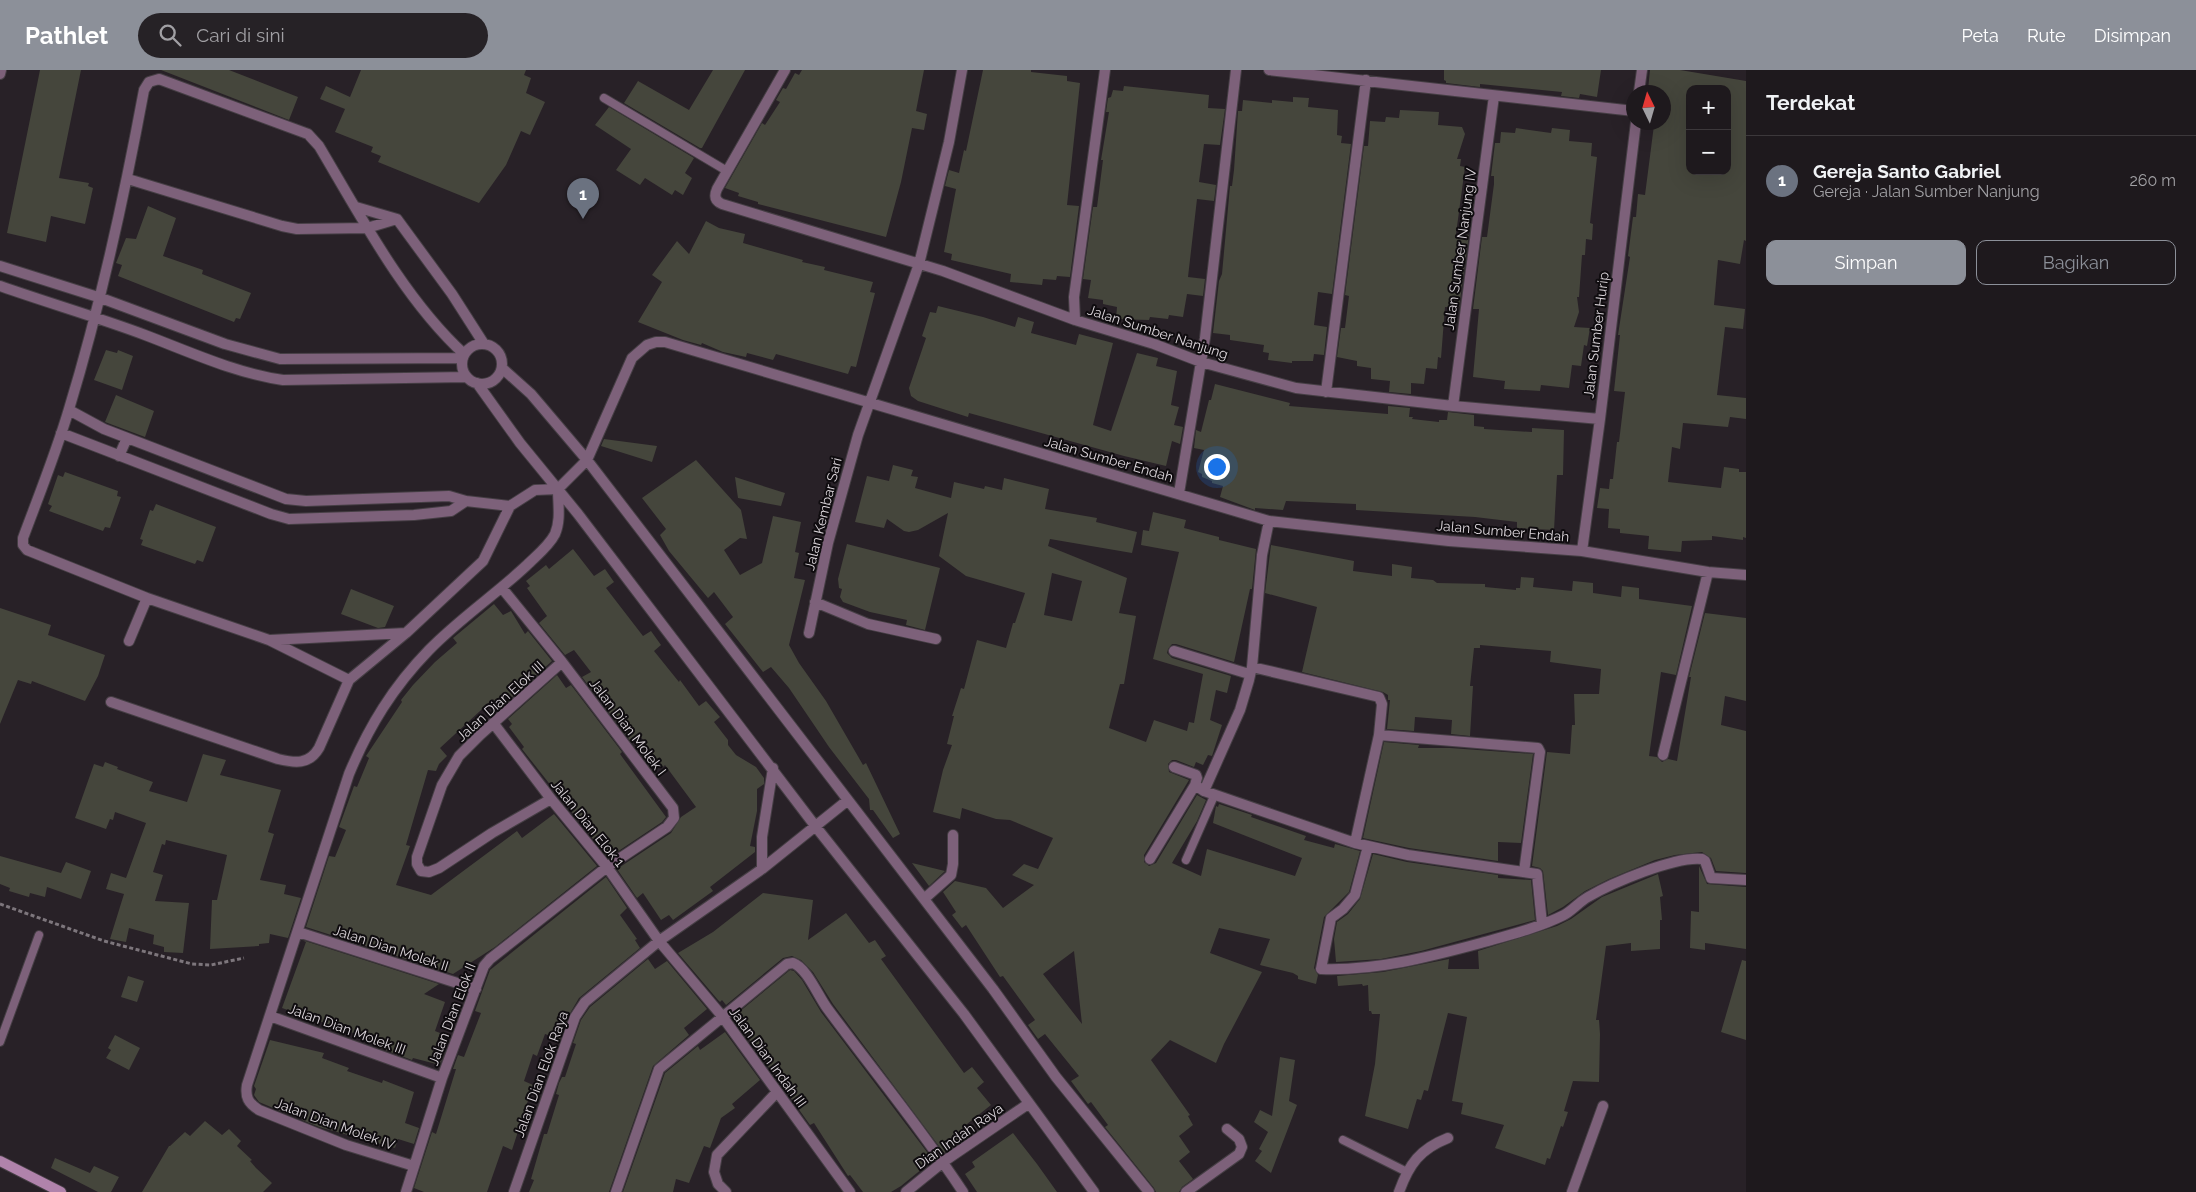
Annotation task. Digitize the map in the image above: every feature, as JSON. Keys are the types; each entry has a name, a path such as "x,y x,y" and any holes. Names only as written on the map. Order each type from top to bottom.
{"main road":[{"path":"0,1161 61,1192"}],"street":[{"path":"0,74 1,70"},
{"path":"728,171 785,70"},
{"name":"Jalan Kembar Sari","path":"808,634 828,543 858,435 919,264 948,142 962,70"},
{"path":"1075,320 1074,297 1105,70"},
{"path":"1179,493 1201,362 1236,70"},
{"path":"1269,70 1626,110"},
{"path":"1640,85 1642,70"},
{"path":"349,680 269,640 146,598 27,550 23,546 23,538 69,410 101,298 128,179 144,90 149,82 160,79 308,134 319,146 367,228 424,310 463,356"},
{"path":"1326,392 1366,80"},
{"name":"Jalan Sumber Nanjung IV","path":"1453,406 1494,96"},
{"name":"Jalan Sumber Hurip","path":"1582,551 1635,130"},
{"name":"Jalan Sumber Nanjung","path":"728,171 715,193 718,202 722,204 919,264 1075,320 1154,344 1201,362 1296,388 1453,406 1600,419"},
{"path":"128,179 297,229 367,228 397,220"},
{"path":"356,207 397,220 452,294 484,344"},
{"path":"0,266 101,298 225,344 280,359 463,356"},
{"path":"0,286 95,317 267,378 283,380 466,377 477,383 520,443 558,489 773,768 816,827 964,1014 1094,1192"},
{"name":"Jalan Sumber Endah","path":"558,489 587,460 632,358 641,349 656,342 675,343 968,433 1179,493 1269,521 1449,541 1582,551 1708,572 1746,575"},
{"path":"466,377 462,368 463,356 474,345 484,344 492,346 499,352 502,359 502,368 498,377 488,383 477,383"},
{"path":"502,368 531,394 587,460 993,989 1056,1077 1149,1192"},
{"path":"69,410 104,429 286,499 306,501 449,496 466,501 510,506"},
{"path":"61,433 288,519 414,515 451,511 466,501"},
{"path":"119,456 127,438"},
{"path":"111,702 278,759 297,763 305,762 315,754 349,680 406,633 483,561 510,506 535,490 558,489"},
{"path":"270,1016 349,774 377,716 397,686 430,649 502,588 543,550 554,536 559,521 558,489"},
{"path":"305,519 306,501"},
{"path":"1150,859 1204,791 1240,710 1250,670 1262,555 1269,521"},
{"path":"1663,755 1708,572"},
{"name":"Jalan Dian Molek I","path":"502,588 562,662 673,808 673,821 667,827 606,867"},
{"path":"129,641 146,598"},
{"path":"815,602 868,624 936,639"},
{"path":"269,640 406,633"},
{"path":"1174,651 1250,670 1379,697 1382,704 1379,735 1355,843"},
{"name":"Jalan Dian Elok III","path":"551,799 492,833 439,868 429,872 421,870 417,864 417,856 442,785 459,756 562,662"},
{"name":"Jalan Dian Elok 1","path":"494,724 606,867 660,941"},
{"path":"1379,735 1538,748 1540,752 1524,872"},
{"path":"1174,767 1196,775 1204,791 1355,843 1408,855 1538,875 1542,924"},
{"path":"762,869 762,837 773,768"},
{"name":"Jalan Dian Elok Raya","path":"514,1192 579,1009 585,1002 660,941 762,869 848,800"},
{"path":"924,899 950,875 953,864 953,836"},
{"path":"1368,846 1355,895 1343,909 1331,918 1321,969 1347,970 1424,959 1511,935 1564,914 1598,891 1656,867 1702,859 1711,878 1746,880"},
{"name":"Jalan Dian Elok II","path":"406,1192 442,1078 476,989 480,973 490,959 606,867"},
{"name":"Jalan Dian Molek II","path":"298,932 476,989"},
{"name":"Jalan Dian Indah III","path":"660,941 722,1016 850,1192"},
{"path":"616,1192 658,1068 787,964 793,963 801,968 873,1072 943,1162 963,1192"},
{"name":"Jalan Dian Molek III","path":"270,1016 442,1078"},
{"name":"Jalan Dian Molek IV","path":"270,1016 247,1084 246,1097 249,1103 259,1110 295,1126 346,1145 414,1166"},
{"path":"726,1192 718,1184 714,1172 717,1155 777,1092"},
{"name":"Dian Indah Raya","path":"906,1192 943,1162 1028,1104"},
{"path":"1572,1192 1604,1106"},
{"path":"1186,1192 1239,1154 1242,1147 1239,1138 1227,1129"},
{"path":"1399,1192 1407,1172 1418,1156 1427,1148 1448,1138"}],"lane":[{"path":"604,98 728,171"},
{"path":"1186,860 1204,791"},
{"path":"0,1042 40,934"},
{"path":"1343,1140 1407,1172"}],"path":[{"path":"0,904 104,941 192,964 211,965 244,958"}],"building":[{"path":"40,70 81,70 59,178 89,183 88,186 93,188 85,224 51,216 46,242 7,233"},
{"path":"161,70 229,70 298,97 289,120"},
{"path":"361,70 526,70 524,75 531,78 526,93 545,102 530,135 521,131 506,165 479,203 378,162 381,156 371,152 373,147 335,132 345,109 320,99 326,86 350,97"},
{"path":"713,70 745,70 702,148 624,103 638,81 689,110"},
{"path":"802,70 924,70 916,111 927,114 924,130 912,128 901,182 886,237 758,204 758,202 738,196 739,193 725,188 762,123 765,125 780,102 776,100 783,88 786,89 795,73 799,75"},
{"path":"983,70 1031,70 1031,72 1067,76 1067,81 1080,83 1067,205 1079,206 1070,277 1057,276 1056,280 1043,279 1042,285 1010,282 1011,274 951,260 952,254 944,252 956,189 945,186 949,170 959,173 964,150 966,151"},
{"path":"1444,70 1601,70 1597,97 1580,94 1579,98 1561,96 1562,92 1480,84 1480,87 1446,83 1444,80"},
{"path":"1650,70 1680,70 1746,81 1746,241 1744,240 1740,264 1718,260 1714,305 1745,309 1743,329 1725,327 1717,395 1746,398 1746,419 1730,417 1728,427 1683,423 1680,449 1672,447 1668,482 1721,488 1724,467 1739,469 1739,472 1746,472 1746,538 1743,537 1743,540 1712,536 1712,540 1682,541 1681,552 1648,549 1649,536 1620,533 1620,529 1608,528 1609,509 1597,508 1600,488 1609,489 1610,479 1613,479 1617,442 1619,442 1625,392 1614,391 1620,335 1618,335 1630,257 1628,256 1633,217 1636,217 1638,194 1645,195 1653,130 1671,130 1671,85 1648,85"},
{"path":"1124,86 1209,95 1208,108 1225,109 1220,145 1204,144 1199,182 1216,185 1214,201 1197,199 1188,277 1205,279 1203,296 1187,294 1183,317 1169,315 1168,319 1150,317 1149,320 1116,319 1117,307 1103,304 1103,300 1088,298 1091,280 1083,279 1093,207 1097,207 1103,160 1101,160 1109,112 1106,112 1108,98 1111,97 1113,90 1123,91"},
{"path":"1293,97 1309,98 1308,107 1338,110 1337,135 1342,136 1341,143 1351,144 1332,294 1318,292 1314,325 1327,327 1324,355 1314,354 1313,361 1292,361 1292,363 1268,360 1269,353 1263,352 1264,345 1230,340 1230,335 1213,333 1219,281 1222,274 1230,186 1232,186 1234,170 1238,111 1242,111 1243,100 1272,103 1272,100 1293,102"},
{"path":"609,107 694,158 685,173 692,178 683,195 675,190 672,195 645,178 640,185 616,170 631,149 595,125"},
{"path":"1400,110 1439,112 1438,125 1462,127 1465,134 1457,159 1461,159 1460,166 1465,167 1456,234 1469,235 1459,308 1445,307 1441,358 1438,357 1437,369 1426,368 1424,384 1411,383 1411,394 1389,392 1390,381 1371,379 1371,368 1357,366 1357,361 1337,357 1341,328 1345,328 1349,296 1345,295 1364,146 1368,146 1370,121 1385,122 1386,117 1399,118"},
{"path":"1516,128 1551,133 1552,128 1570,130 1569,141 1592,143 1591,156 1597,157 1590,223 1593,224 1592,240 1586,239 1585,255 1582,255 1579,297 1577,297 1579,312 1574,327 1590,328 1587,346 1584,345 1581,366 1572,365 1569,388 1541,385 1540,391 1504,389 1505,381 1473,377 1479,309 1473,309 1482,237 1487,237 1494,184 1494,176 1491,176 1495,143 1500,143 1501,132 1515,133"},
{"path":"148,206 176,218 163,256 203,270 202,274 251,293 240,319 236,318 234,322 118,276 122,265 116,263 126,238 136,239"},
{"path":"706,221 719,228 745,234 743,243 803,260 802,262 825,267 824,270 873,282 870,292 875,293 856,367 851,366 848,374 776,354 773,360 747,353 746,357 723,352 702,343 701,345 683,340 638,322 662,282 652,275 677,241 689,254"},
{"path":"938,306 1015,327 1018,317 1034,322 1031,333 1076,345 1079,334 1113,343 1093,425 1111,431 1137,353 1158,358 1156,366 1177,371 1171,405 1179,407 1174,425 1183,427 1180,444 1172,441 1166,466 969,413 968,417 918,401 911,396 909,388 926,338 922,336 930,312 936,313"},
{"path":"106,350 117,353 118,350 133,356 122,390 94,380"},
{"path":"1215,384 1290,403 1289,406 1388,414 1388,406 1410,408 1409,417 1413,417 1412,419 1439,422 1439,420 1447,420 1448,412 1474,415 1474,426 1484,427 1484,429 1532,432 1532,428 1564,430 1563,475 1557,475 1554,530 1517,528 1517,522 1475,517 1356,510 1356,504 1286,501 1283,510 1255,508 1255,510 1220,497 1223,486 1212,483 1212,481 1202,477 1202,474 1198,472 1204,450 1194,448 1196,430 1201,432"},
{"path":"116,395 154,411 145,437 105,422"},
{"path":"604,439 657,446 652,462 601,446"},
{"path":"696,460 741,510 747,539 740,538 724,550 740,575 762,563 773,516 801,522 795,552 799,553 794,578 805,580 789,645 799,663 826,701 863,765 866,763 900,834 893,838 873,810 870,810 869,799 829,747 789,688 771,667 763,672 725,624 733,617 714,592 708,598 669,551 660,535 666,529 642,498"},
{"path":"893,465 913,470 911,476 918,477 915,488 951,498 954,482 984,489 985,486 1002,490 1004,478 1049,489 1045,509 1097,518 1096,522 1137,532 1132,553 1050,539 1048,546 1127,578 1119,613 1136,616 1124,684 1120,684 1109,728 1146,742 1154,720 1187,731 1189,722 1194,723 1203,674 1153,659 1179,552 1141,545 1143,530 1149,531 1153,512 1186,520 1184,528 1219,537 1219,540 1256,549 1252,589 1250,589 1234,662 1176,644 1172,644 1168,649 1167,653 1172,658 1231,676 1227,693 1216,690 1210,720 1222,725 1212,756 1208,755 1203,765 1196,762 1194,767 1176,760 1172,760 1168,764 1169,772 1189,780 1144,855 1144,862 1149,866 1156,863 1197,795 1206,800 1197,821 1172,863 1201,876 1207,849 1295,876 1302,858 1213,823 1216,806 1218,807 1219,804 1306,836 1304,840 1334,848 1335,844 1360,851 1349,892 1324,917 1314,968 1318,975 1316,984 1298,979 1298,976 1293,973 1260,965 1270,939 1219,928 1210,953 1262,972 1216,1063 1170,1040 1151,1060 1190,1115 1188,1116 1193,1125 1179,1136 1190,1152 1179,1161 1193,1179 1182,1187 1179,1192 1156,1192 1105,1127 1108,1125 1091,1102 1088,1104 1071,1081 1079,1076 1045,1034 1038,1039 1028,1025 1035,1020 1003,976 1000,977 966,925 962,928 952,915 956,912 943,892 955,881 986,888 1003,908 1034,885 1012,875 1024,864 1038,869 1053,838 1010,820 996,819 962,808 960,819 933,812 943,770 952,745 947,744 954,716 952,716 961,688 964,689 977,640 1006,648 1013,623 1015,623 1025,593 966,576 939,556 948,513 918,530 909,532 904,531 887,519 884,528 855,522 867,476 889,481","holes":["1052,573 1082,581 1072,621 1044,615","1074,951 1082,1024 1043,974"]},
{"path":"65,472 118,491 117,496 121,497 110,528 105,527 103,531 49,511 52,506 48,504 58,475 63,477"},
{"path":"735,477 785,493 781,506 738,498"},
{"path":"156,504 216,527 203,562 197,560 195,564 141,545 143,540 140,539 150,510 153,511"},
{"path":"847,544 940,568 925,630 906,625 907,620 870,612 843,602 840,597 842,589 839,588 838,579"},
{"path":"1271,545 1354,561 1353,571 1392,576 1392,564 1412,567 1411,578 1433,580 1437,583 1485,584 1485,587 1516,590 1516,588 1520,588 1521,577 1534,578 1533,587 1572,591 1573,581 1593,583 1593,593 1621,597 1622,586 1639,588 1639,599 1692,606 1676,675 1661,672 1649,756 1657,757 1662,762 1668,759 1677,761 1691,677 1689,677 1705,613 1746,618 1746,701 1725,696 1721,725 1746,731 1746,873 1716,871 1711,858 1702,852 1675,855 1655,860 1609,879 1585,891 1548,915 1543,871 1532,866 1547,752 1570,754 1572,725 1575,725 1574,694 1599,694 1601,669 1550,662 1551,651 1480,645 1480,648 1474,648 1470,686 1473,686 1470,736 1451,734 1452,720 1415,717 1414,731 1387,729 1390,700 1388,700 1388,695 1383,692 1302,672 1317,607 1265,593"},
{"path":"573,549 594,576 605,569 614,582 606,588 643,636 651,631 661,645 654,651 679,682 680,680 699,706 706,701 720,717 714,722 728,740 728,745 736,755 756,767 764,778 764,784 757,789 757,811 750,846 755,847 755,852 710,887 713,891 673,920 669,915 661,920 643,893 637,898 617,869 671,833 681,817 696,807 665,765 663,767 640,736 632,743 582,677 591,672 574,650 565,655 539,623 547,616 527,588 530,586 526,581 546,565 549,569"},
{"path":"351,589 394,606 385,627 378,628 341,614"},
{"path":"494,604 503,615 511,611 525,634 528,631 552,661 500,708 493,699 440,748 447,756 439,764 436,771 428,770 406,845 410,846 396,885 431,895 517,831 522,838 554,814 597,866 495,947 453,974 306,927 329,856 335,857 346,830 339,827 354,786 357,787 369,758 366,756 402,702 401,700 413,685 457,643 453,638"},
{"path":"0,608 51,625 48,635 105,655 98,676 85,701 32,681 31,684 18,680 0,724"},
{"path":"557,675 566,688 571,685 622,752 620,754 666,817 662,822 608,858 522,749 524,747 509,727 512,724 508,719"},
{"path":"1384,742 1419,745 1418,748 1450,748 1533,754 1521,843 1498,842 1498,861 1409,848 1363,838"},
{"path":"203,754 226,760 220,775 281,790 268,832 274,834 260,880 286,885 284,894 301,898 288,938 270,934 269,943 259,944 259,946 210,949 212,900 217,900 227,855 166,840 165,845 162,844 153,872 163,875 155,901 189,903 183,953 164,952 164,947 153,944 154,935 129,928 126,942 110,939 124,894 106,889 111,873 126,878 146,823 115,812 113,820 110,819 106,829 75,818 94,764 103,767 105,762 118,767 117,769 153,782 149,791 187,802"},
{"path":"1373,854 1407,862 1498,875 1498,878 1531,880 1535,920 1421,951 1381,959 1336,962 1334,939 1337,922 1348,914 1360,899"},
{"path":"0,856 61,873 66,862 91,871 81,899 47,887 45,897 30,893 29,897 9,891 10,888 0,884"},
{"path":"912,863 945,871 929,886"},
{"path":"1699,866 1707,884 1746,887 1746,949 1705,943 1705,950 1690,948 1691,911 1699,912"},
{"path":"1658,874 1663,896 1660,897 1662,920 1660,920 1660,949 1631,951 1631,943 1606,946 1596,1020 1599,1020 1600,1034 1599,1082 1573,1081 1564,1111 1568,1112 1563,1127 1561,1126 1550,1159 1547,1158 1545,1165 1495,1148 1504,1125 1461,1114 1463,1103 1452,1101 1467,1017 1448,1013 1428,1091 1424,1090 1421,1100 1417,1099 1408,1129 1365,1116 1375,1064 1380,1014 1372,1014 1369,1011 1368,985 1338,986 1337,976 1383,972 1449,959 1448,969 1479,969 1478,951 1557,926 1571,919 1602,897"},
{"path":"606,877 627,908 620,915 637,939 635,940 640,948 579,998 569,1015 560,1039 545,1034 537,1056 533,1054 524,1081 533,1085 512,1150 503,1146 487,1192 424,1192 414,1188 432,1132 436,1134 456,1069 453,1069 458,1055 464,1057 481,1013 475,1011 490,970"},
{"path":"763,893 813,900 808,940 846,913 869,943 875,940 886,956 881,959 964,1073 972,1067 984,1082 977,1088 991,1105 962,1128 968,1137 944,1153 833,1004 813,972 801,960 792,956 783,958 726,1005 722,1000 720,1002 718,1000 678,953 713,932"},
{"path":"302,940 439,984 424,994 445,1002 435,1031 440,1033 435,1048 445,1051 440,1065 413,1058 412,1060 377,1047 379,1042 282,1008 306,942"},
{"path":"648,959 655,969 667,961 707,1009 684,1028 689,1035 653,1066 609,1192 529,1192 534,1180 531,1179 544,1134 547,1134 559,1095 556,1094 559,1083 562,1077 565,1077 576,1044 573,1043 581,1020 590,1007"},
{"path":"1742,960 1746,961 1746,1040 1721,1032"},
{"path":"790,970 794,971 802,980 821,1012 933,1160 891,1192 863,1192 850,1175 848,1176 814,1123 810,1125 733,1017"},
{"path":"128,976 144,981 137,1002 121,997"},
{"path":"725,1032 760,1080 732,1104 735,1108 721,1118 710,1148 704,1146 689,1183 676,1179 673,1192 623,1192 665,1073 698,1046 700,1050"},
{"path":"115,1035 140,1048 129,1070 106,1058 111,1050 108,1048"},
{"path":"270,1040 324,1053 322,1058 349,1068 347,1071 382,1083 383,1080 414,1092 405,1123 419,1128 414,1144 398,1139 395,1148 319,1127 302,1120 302,1118 259,1102 254,1095 256,1089 254,1086"},
{"path":"1280,1057 1295,1060 1289,1101 1297,1105 1271,1173 1255,1161 1262,1151 1259,1149 1268,1132 1254,1122 1260,1110 1272,1116"},
{"path":"205,1121 222,1135 229,1129 241,1141 237,1146 272,1183 263,1192 142,1192 169,1146 185,1132 190,1136"},
{"path":"1013,1133 1057,1192 977,1192 965,1174 975,1167 972,1162"},
{"path":"55,1158 90,1173 94,1166 119,1177 111,1192 98,1192 51,1168"}],"place":[{"name":"Gereja Santo Gabriel","path":"583,219"}]}
